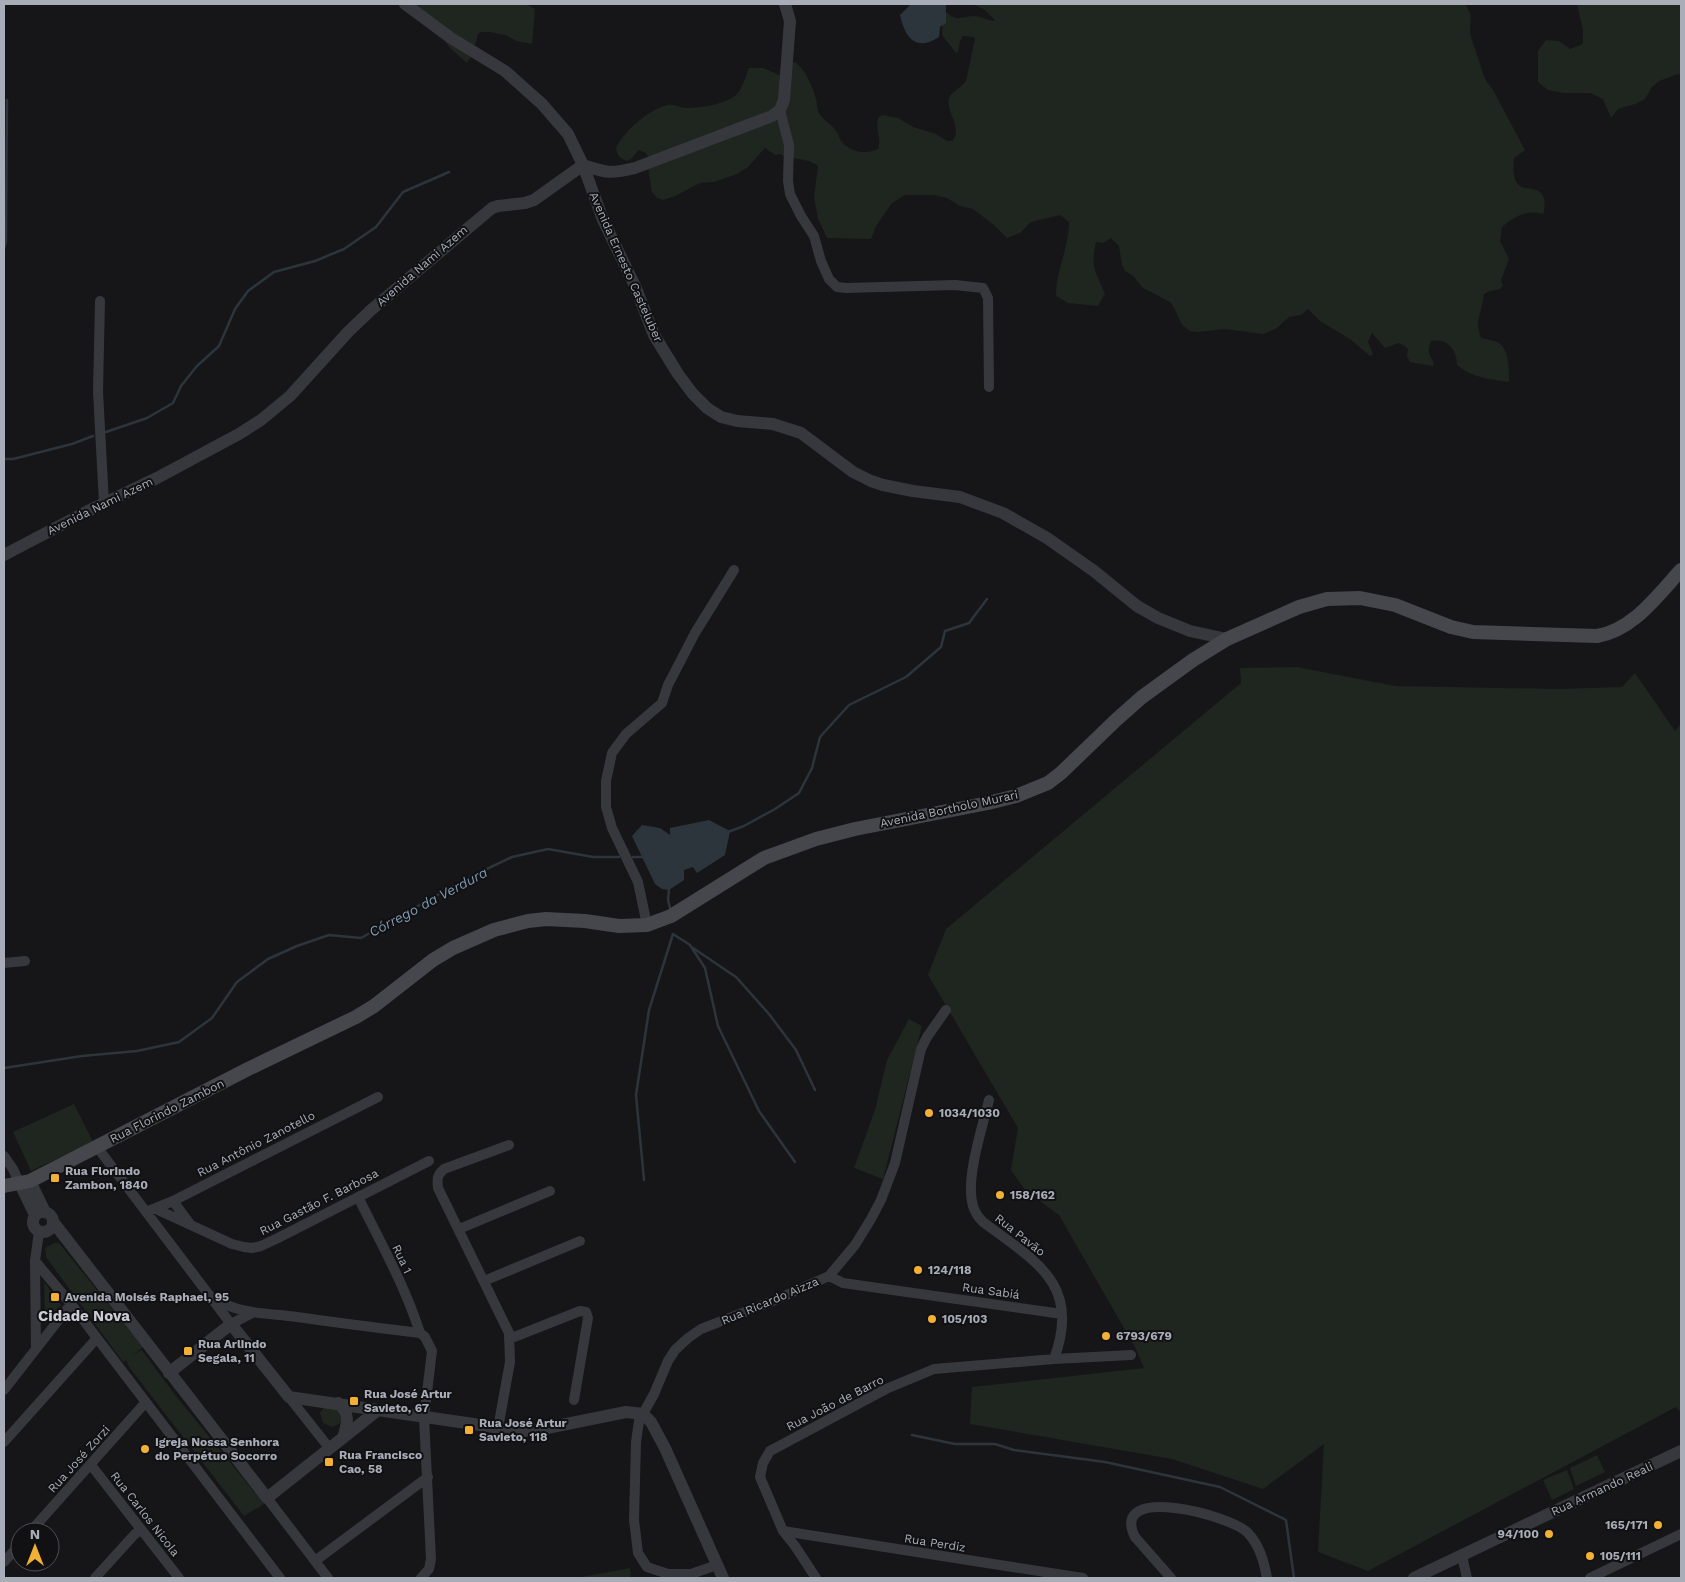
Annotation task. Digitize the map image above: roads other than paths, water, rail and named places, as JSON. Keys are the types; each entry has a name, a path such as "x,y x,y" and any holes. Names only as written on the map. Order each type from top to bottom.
{"main road":[{"name":"Avenida Bortholo Murari","path":"328,1032 374,1006 453,948 494,930 528,921 546,919 585,921 619,926 647,925 671,916 764,858 816,839 855,829 988,803 1016,796 1048,783 1156,686 1227,639 1298,606 1327,599 1372,599 1389,603 1451,627 1473,632 1597,636 1607,635 1622,628 1634,619 1681,570"},
{"name":"Rua Florindo Zambon","path":"4,1186 97,1147 248,1070 328,1032"}],"street":[{"name":"Avenida Ernesto Casteluber","path":"405,4 451,38 524,86 568,134 583,165 603,220 635,286 654,336 678,374 693,394 707,408 720,417 737,421 774,424 801,433 853,472 883,486 960,497 1003,513 1054,543 1137,606 1158,618 1190,631 1227,639"},
{"path":"583,165 609,173 635,168 772,116 780,110 784,100 790,21 785,4"},
{"path":"780,110 789,145 788,181 790,194 814,236 828,279 837,287 846,288 955,285 983,288 988,298 989,387"},
{"name":"Avenida Nami Azem","path":"4,555 157,478 239,434 260,420 290,396 348,332 371,310 484,214 498,206 534,200 583,165"},
{"path":"100,301 98,392 104,503"},
{"path":"647,925 638,882 612,828 606,807 606,781 612,752 626,734 662,702 668,685 695,633 734,570"},
{"path":"4,963 25,961"},
{"name":"Rua Ricardo Aizza","path":"716,1565 691,1574 668,1574 647,1567 638,1553 634,1520 636,1442 639,1413 654,1394 668,1361 675,1350 688,1338 701,1329 773,1301 829,1276 855,1245 881,1200 895,1163 921,1049 935,1023 946,1010"},
{"name":"Rua Antônio Zanotello","path":"151,1211 378,1097"},
{"name":"Rua Pavão","path":"989,1100 971,1178 973,1206 977,1216 983,1222 1032,1260 1049,1276 1059,1296 1062,1314 1061,1334 1054,1359"},
{"path":"498,1428 510,1362 509,1339 504,1321 438,1188 437,1180 439,1174 444,1169 509,1145"},
{"path":"97,1147 151,1211 209,1296 330,1449"},
{"path":"4,1156 22,1179 40,1214"},
{"name":"Rua Gastão F. Barbosa","path":"151,1211 190,1224 232,1244 252,1248 278,1238 429,1160"},
{"path":"459,1230 550,1191"},
{"name":"Rua 1","path":"358,1197 408,1300 420,1333 425,1337 432,1351 424,1417 431,1559 429,1569 421,1578"},
{"path":"173,1201 190,1224"},
{"path":"40,1214 52,1216 54,1223 328,1578"},
{"path":"39,1232 32,1222 40,1214"},
{"path":"39,1232 48,1231 54,1223"},
{"path":"36,1349 35,1261 39,1232"},
{"path":"484,1281 580,1241"},
{"path":"35,1261 71,1304 280,1578"},
{"name":"Rua Sabiá","path":"829,1276 843,1283 1062,1314"},
{"path":"209,1296 223,1304 252,1313 420,1333"},
{"path":"4,1390 71,1304"},
{"path":"509,1339 580,1312 586,1312 588,1318 574,1400"},
{"path":"169,1373 231,1324 252,1313"},
{"path":"4,1442 97,1338"},
{"name":"Rua João de Barro","path":"816,1578 795,1546 783,1532 760,1478 763,1463 770,1451 886,1389 934,1369 1131,1355"},
{"path":"289,1397 521,1431 537,1430 617,1413 639,1413 651,1422 665,1448 723,1578"},
{"name":"Rua José Zorzi","path":"39,1522 145,1403"},
{"path":"338,1403 346,1410 347,1415 347,1425 343,1438"},
{"path":"267,1498 378,1410"},
{"name":"Rua Armando Reali","path":"1414,1578 1681,1451"},
{"name":"Rua Carlos Nicola","path":"90,1465 180,1578"},
{"path":"315,1561 428,1477"},
{"path":"1171,1578 1131,1529 1131,1521 1134,1514 1140,1509 1149,1507 1172,1509 1213,1515 1229,1522 1247,1532 1263,1556 1267,1578"},
{"path":"95,1578 141,1529"},
{"name":"Rua Perdiz","path":"783,1532 1083,1578"},
{"path":"1590,1578 1681,1534"},
{"path":"1462,1556 1466,1578"}],"waterway":[{"path":"4,248 6,242 7,100"},
{"path":"106,432 147,418 173,403 181,386 197,366 219,346 235,309 248,291 274,272 315,261 344,249 376,227 403,192 449,172"},
{"path":"4,459 13,459 72,444 93,436"},
{"path":"728,832 744,826 775,809 799,793 812,768 820,737 849,705 906,677 941,647 945,631 969,623 987,599"},
{"name":"Córrego da Verdura","path":"4,1068 82,1056 137,1051 179,1042 212,1018 237,982 268,959 329,935 361,938 466,879 512,857 548,849 593,857 619,857"},
{"name":"Córrego da Verdura","path":"633,857 645,857"},
{"path":"669,889 668,900 670,908"},
{"path":"644,1180 636,1095 649,1010 673,934 690,945 705,968 718,1026 759,1111 795,1162"},
{"path":"693,948 736,977 769,1014 796,1050 815,1090"},
{"path":"912,1435 955,1444 995,1444 1014,1450 1105,1462 1220,1487 1286,1520 1294,1578"}],"place":[{"name":"1034/1030","path":"929,1113"},
{"name":"Rua Florindo Zambon, 1840","path":"55,1178"},
{"name":"158/162","path":"1000,1195"},
{"name":"124/118","path":"918,1270"},
{"name":"Avenida Moisés Raphael, 95","path":"55,1297"},
{"name":"105/103","path":"932,1319"},
{"name":"6793/679","path":"1106,1336"},
{"name":"Rua Arlindo Segala, 11","path":"188,1351"},
{"name":"Rua José Artur Savieto, 67","path":"354,1401"},
{"name":"Rua José Artur Savieto, 118","path":"469,1430"},
{"name":"Igreja Nossa Senhora do Perpétuo Socorro","path":"145,1449"},
{"name":"Rua Francisco Cao, 58","path":"329,1462"},
{"name":"165/171","path":"1658,1525"},
{"name":"94/100","path":"1549,1534"},
{"name":"105/111","path":"1590,1556"}],"district":[{"name":"Cidade Nova","path":"84,1316"}]}
